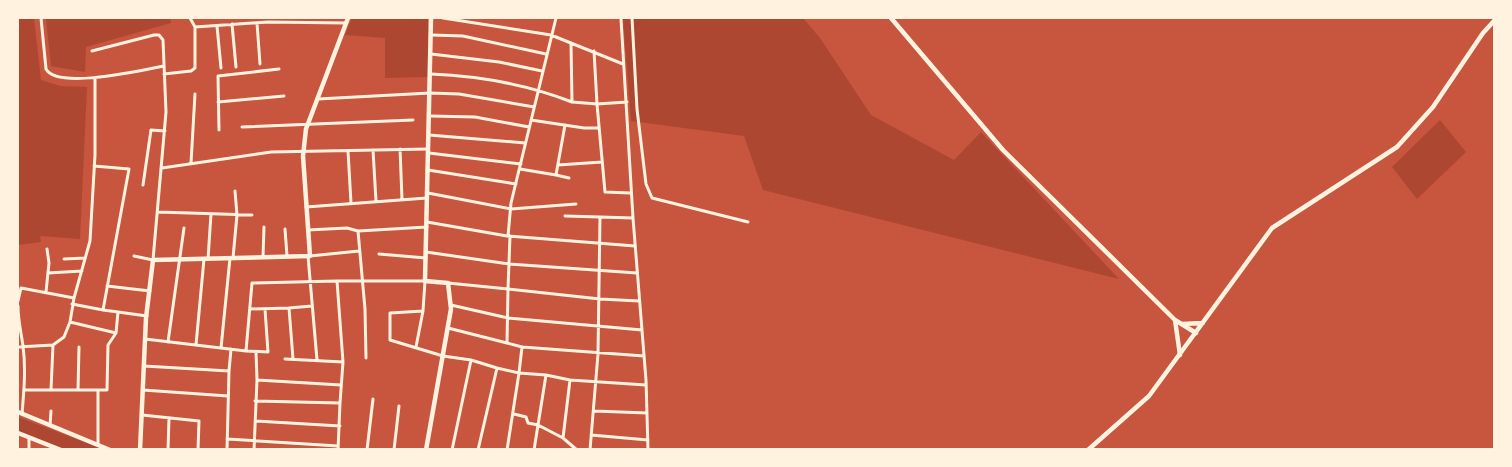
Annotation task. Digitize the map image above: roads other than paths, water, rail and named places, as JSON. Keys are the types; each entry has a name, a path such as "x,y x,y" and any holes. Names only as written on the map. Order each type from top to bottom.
{"street":[{"path":"41,18 46,70 56,78 95,78 164,66"},
{"path":"164,74 191,71 195,68 195,27 190,18"},
{"path":"317,360 310,283 303,150 307,125 348,18"},
{"path":"416,348 423,311 425,281 432,18"},
{"path":"443,18 551,35 623,64"},
{"path":"507,343 511,208 555,18"},
{"path":"632,18 638,119 646,184 652,198 748,222"},
{"path":"891,18 1003,150 1175,320 1196,334"},
{"path":"621,19 631,193 646,385 648,450"},
{"path":"195,27 257,23 268,20 346,24"},
{"path":"1088,450 1149,396 1272,228 1397,147 1433,108 1483,33 1494,20"},
{"path":"257,23 260,64"},
{"path":"232,24 236,67"},
{"path":"216,26 221,68"},
{"path":"92,51 159,35 163,40 165,130 145,339 140,450"},
{"path":"432,35 463,36 546,54"},
{"path":"571,42 572,102"},
{"path":"594,51 605,192 631,193"},
{"path":"431,54 500,62 542,72"},
{"path":"219,130 218,76 278,69"},
{"path":"431,74 459,75 538,89 572,102 597,104 627,102"},
{"path":"18,347 54,344 64,337 70,322 72,304 90,241 94,166 95,78"},
{"path":"317,99 430,93 459,94 534,107"},
{"path":"191,163 195,94"},
{"path":"218,102 284,96"},
{"path":"430,116 475,117 529,127"},
{"path":"242,127 413,120"},
{"path":"531,120 599,128"},
{"path":"556,175 565,125"},
{"path":"143,185 151,130 165,130"},
{"path":"429,135 526,143"},
{"path":"162,168 271,152 303,150 400,149 429,151 521,164"},
{"path":"400,149 402,199"},
{"path":"348,150 351,203"},
{"path":"373,150 376,201"},
{"path":"558,165 602,162"},
{"path":"94,166 129,169 103,310"},
{"path":"520,169 569,178"},
{"path":"428,170 516,184"},
{"path":"221,348 237,215 235,191"},
{"path":"306,207 427,196 511,208 576,204"},
{"path":"158,212 252,215"},
{"path":"196,345 211,214"},
{"path":"565,216 633,218"},
{"path":"590,450 598,354 600,217"},
{"path":"308,230 347,228 358,231 427,224 509,236 635,246"},
{"path":"263,257 264,227"},
{"path":"168,342 184,228"},
{"path":"286,229 287,256"},
{"path":"358,231 363,281 366,358"},
{"path":"46,292 48,273 47,249"},
{"path":"134,256 153,260 206,259 309,256 360,251"},
{"path":"379,254 426,255 600,272 637,273"},
{"path":"64,258 85,258"},
{"path":"48,273 82,271"},
{"path":"227,439 338,448 342,362 337,281"},
{"path":"246,351 252,309 252,283 425,281 600,299 639,301"},
{"path":"426,450 448,328 451,305 448,283"},
{"path":"107,286 150,291"},
{"path":"18,301 21,288 74,298"},
{"path":"72,304 147,316"},
{"path":"451,305 508,318 642,330"},
{"path":"18,306 18,322 23,347 25,390 20,413 110,450"},
{"path":"252,309 312,306"},
{"path":"289,308 293,359"},
{"path":"145,339 268,352 265,309"},
{"path":"423,311 390,313 390,340 443,356 471,360 519,373 596,383 646,385"},
{"path":"25,390 107,390 108,345 116,332 118,312"},
{"path":"1175,320 1180,355"},
{"path":"70,322 116,332"},
{"path":"1182,324 1203,323"},
{"path":"448,328 522,347 644,356"},
{"path":"51,390 54,344"},
{"path":"78,390 80,347"},
{"path":"507,450 514,414 522,347"},
{"path":"227,450 230,349"},
{"path":"254,450 257,380 256,352"},
{"path":"286,359 342,362"},
{"path":"452,450 471,360"},
{"path":"144,366 229,371"},
{"path":"478,450 497,368"},
{"path":"534,450 546,375"},
{"path":"257,380 341,385"},
{"path":"563,438 570,380"},
{"path":"98,390 98,445"},
{"path":"143,390 228,396"},
{"path":"367,450 373,399"},
{"path":"255,401 340,403"},
{"path":"394,450 399,406"},
{"path":"50,425 51,411"},
{"path":"594,411 647,413"},
{"path":"514,414 526,417 528,422 563,438 578,449"},
{"path":"142,415 199,421 198,450"},
{"path":"168,450 169,418"},
{"path":"256,421 340,426"},
{"path":"18,433 61,450"},
{"path":"591,435 648,440"},
{"path":"28,450 29,437"}]}
